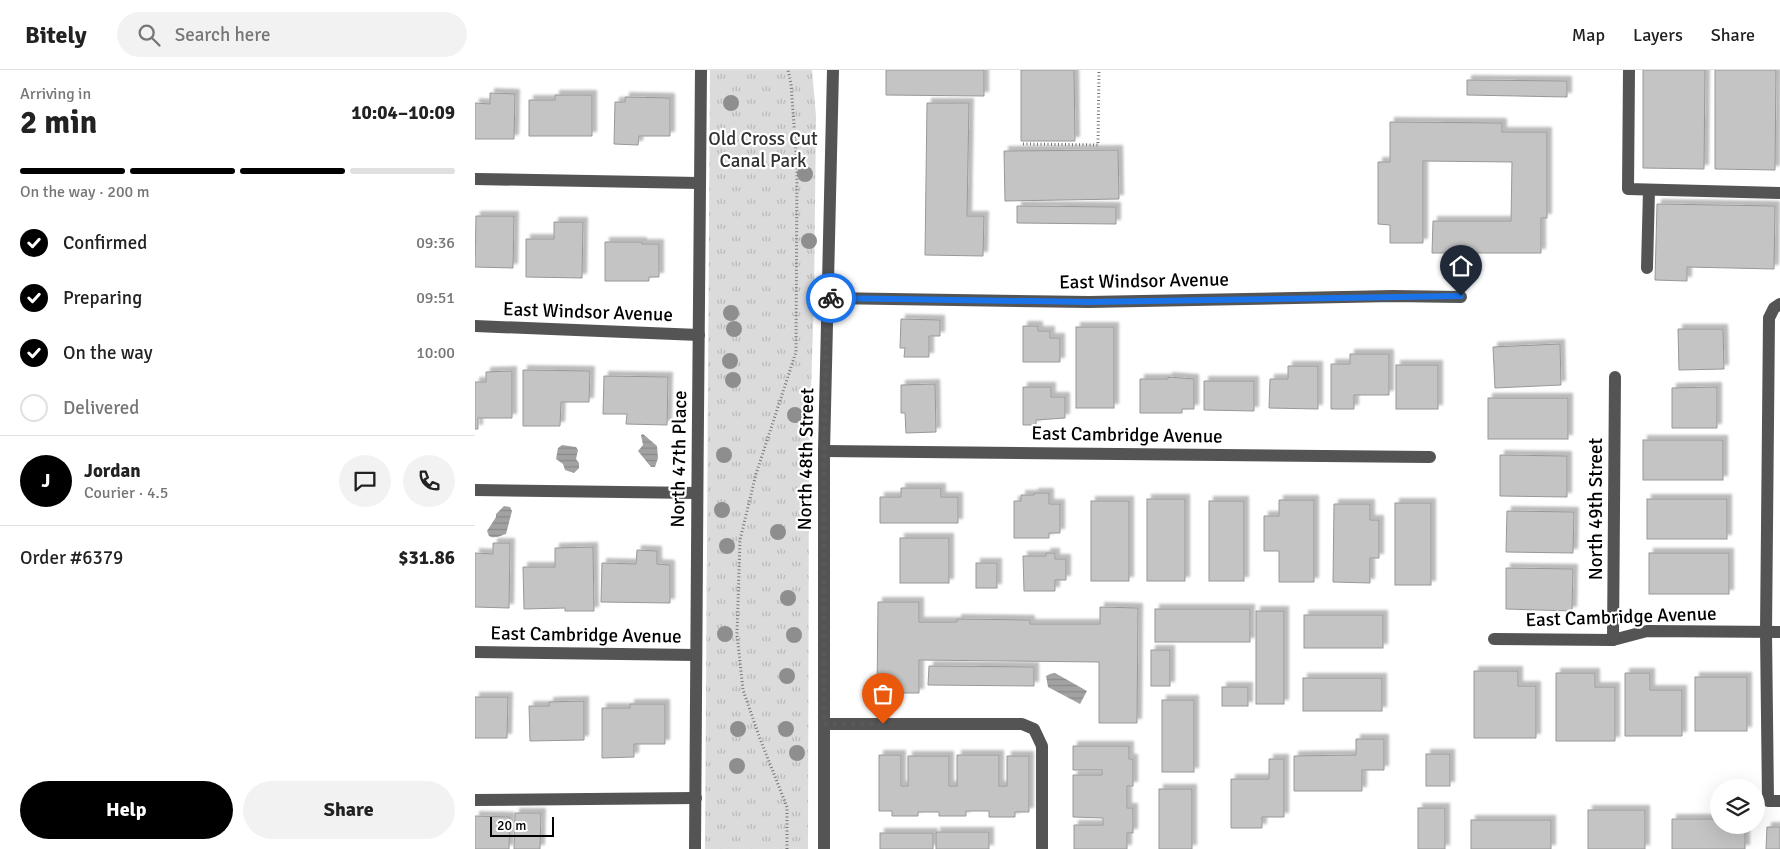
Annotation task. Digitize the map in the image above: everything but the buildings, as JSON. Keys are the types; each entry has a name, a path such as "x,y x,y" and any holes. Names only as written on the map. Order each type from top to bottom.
{"street":[{"name":"North 47th Place","path":"695,849 701,70"},
{"name":"North 48th Street","path":"824,849 824,451 833,70"},
{"path":"1629,70 1628,189 1780,193"},
{"path":"475,179 699,183"},
{"path":"1647,268 1649,190"},
{"name":"East Windsor Avenue","path":"827,298 1089,302 1461,296"},
{"path":"1780,304 1774,308 1769,318 1765,632 1768,801 1780,801"},
{"name":"East Windsor Avenue","path":"475,326 699,335"},
{"name":"North 49th Street","path":"1613,640 1615,378"},
{"name":"East Cambridge Avenue","path":"824,451 1430,457"},
{"path":"475,490 697,493"},
{"name":"East Cambridge Avenue","path":"1494,639 1613,640 1647,631 1780,632"},
{"name":"East Cambridge Avenue","path":"475,652 696,656"},
{"path":"824,724 1022,724 1034,729 1042,746 1043,849"},
{"path":"475,800 696,798"}],"path":[{"path":"787,849 787,807 743,690 737,634 740,540 756,474 796,352 797,166 791,84 788,70"},
{"path":"1023,144 1098,145 1099,70"}],"green space":[{"name":"Old Cross Cut Canal Park","path":"710,70 812,70 816,116 814,297 809,450 808,849 705,849"}],"shaded area":[{"path":"643,434 657,446 658,458 655,467 651,467 638,451 643,445 641,435"},
{"path":"562,445 576,447 578,450 576,459 579,463 579,468 574,473 565,470 563,464 556,459 558,448"},
{"path":"504,506 510,507 512,511 506,534 491,537 487,531 496,514"},
{"path":"1055,673 1087,691 1080,704 1048,687 1046,676"}],"way so far":[{"path":"831,298 827,298 824,451 824,724 883,724"}],"route":[{"path":"831,298 1089,302 1461,296"}]}
